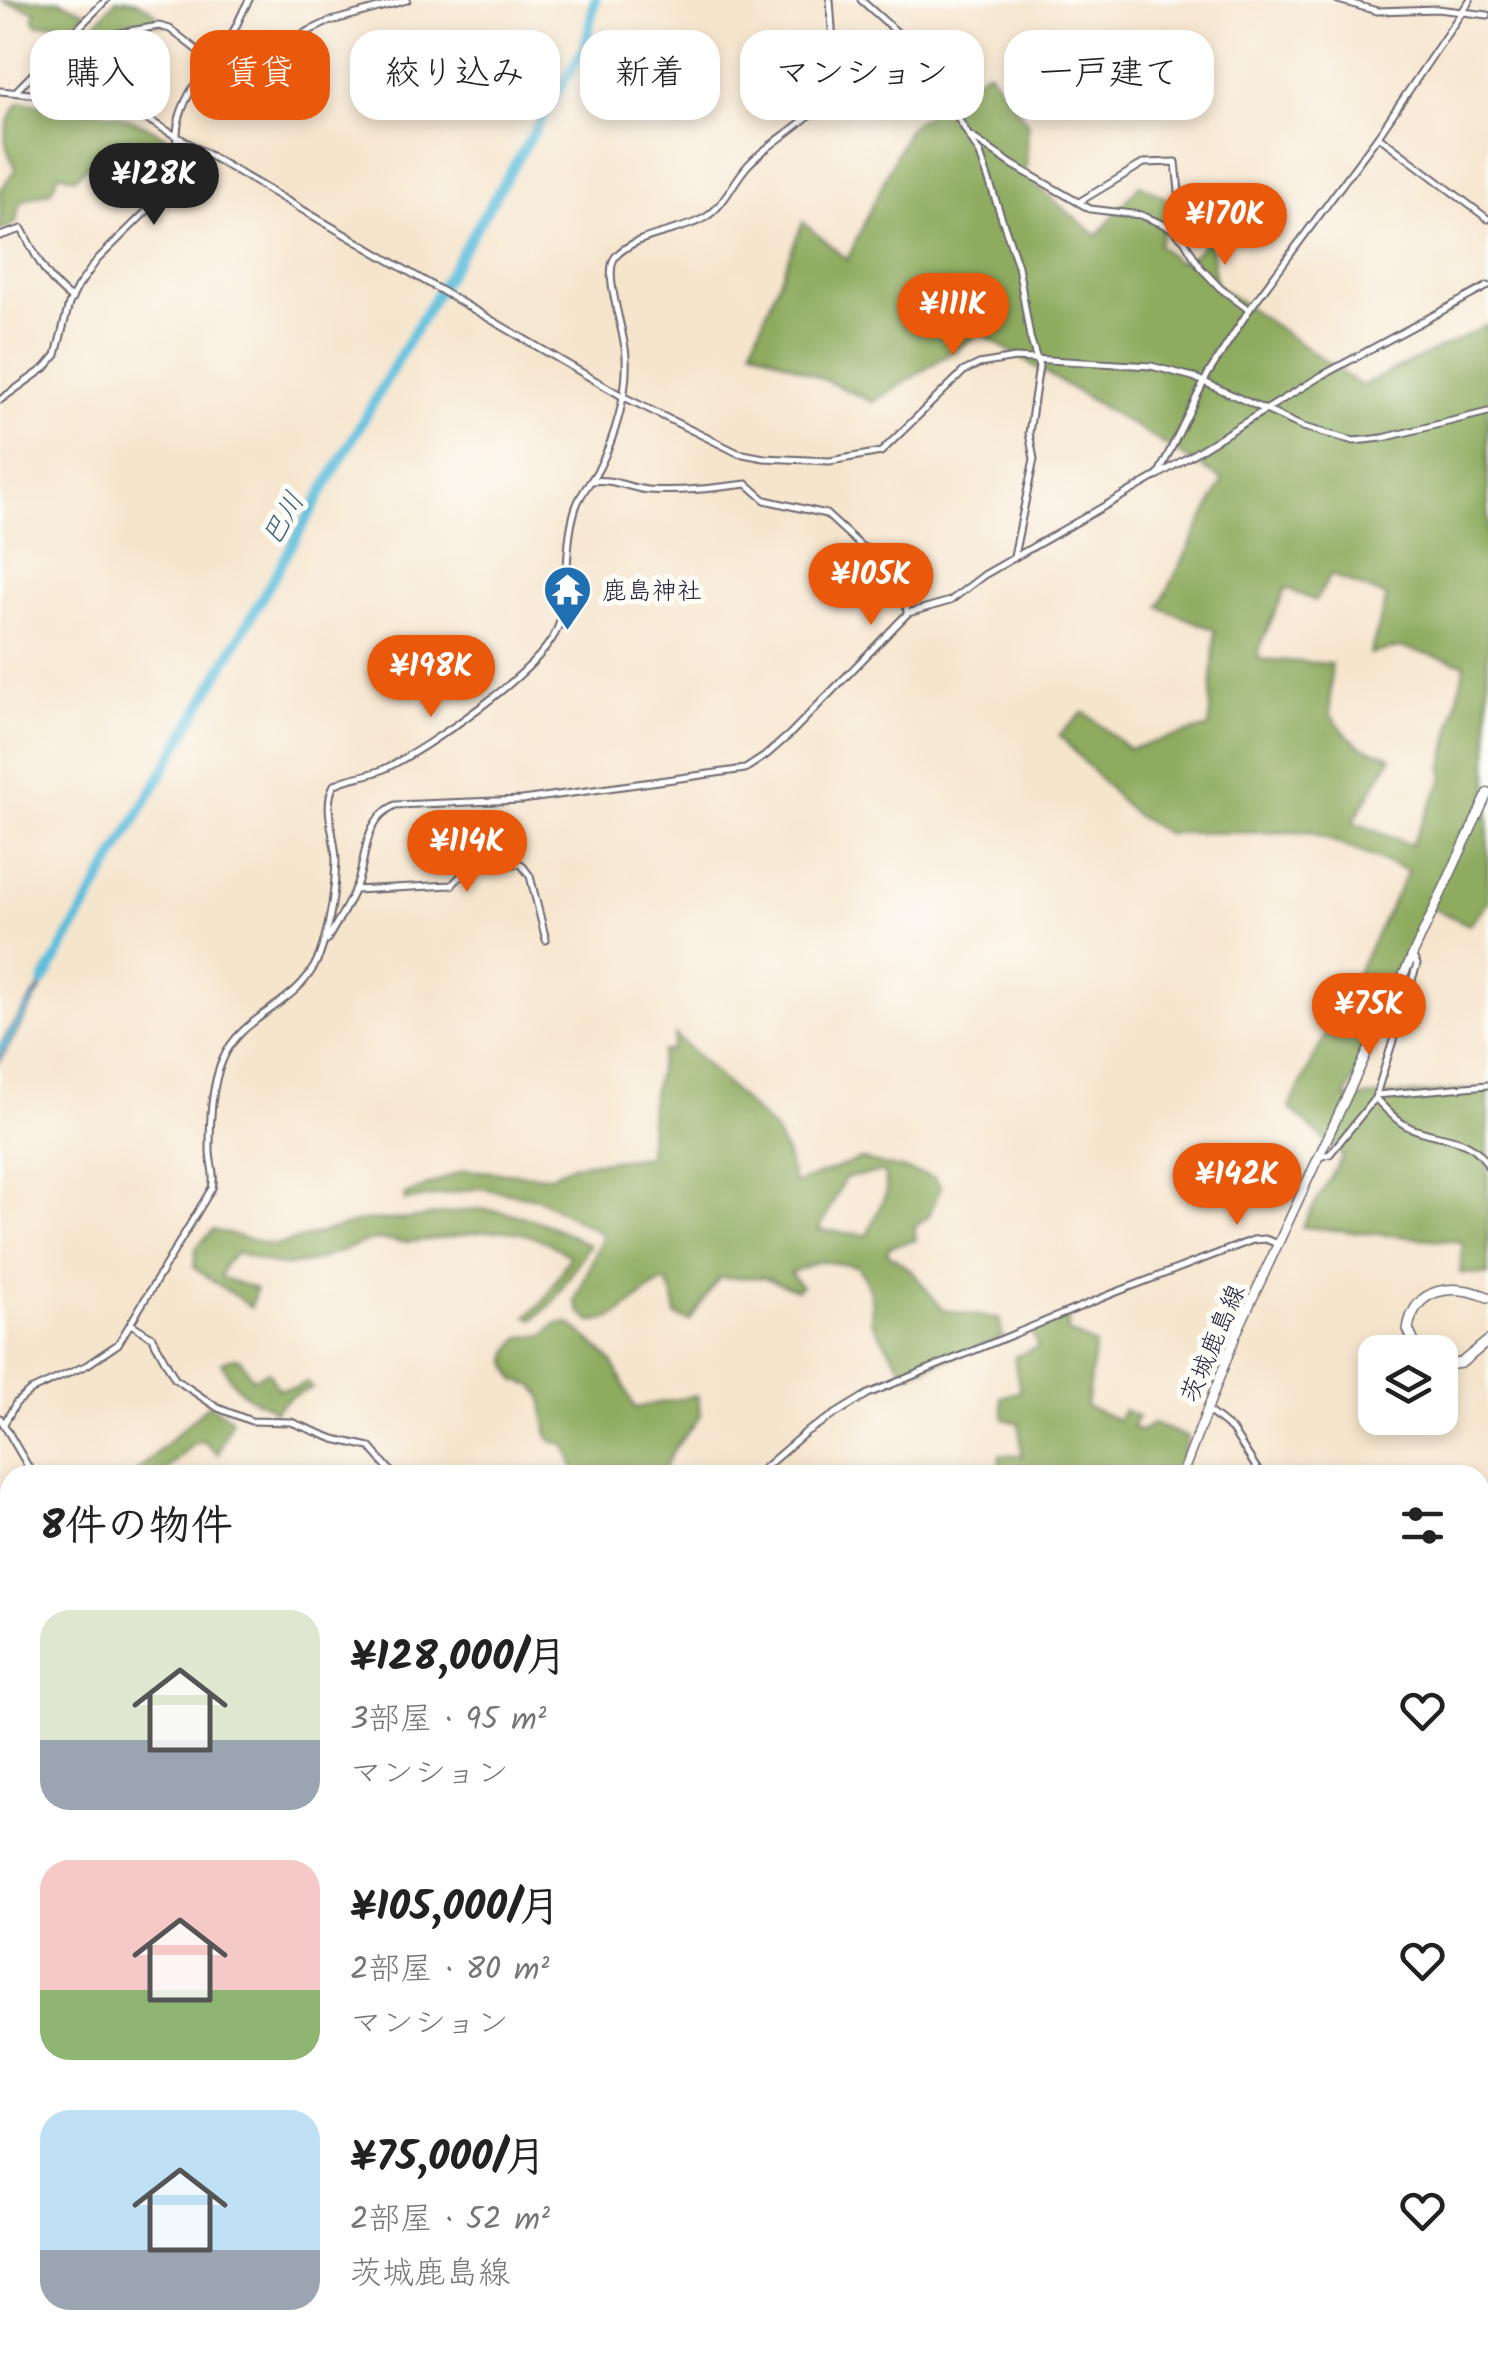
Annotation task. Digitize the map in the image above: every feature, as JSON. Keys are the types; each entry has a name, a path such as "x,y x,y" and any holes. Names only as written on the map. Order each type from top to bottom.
{"highway":[{"path":"1411,1335 1408,1328 1413,1310 1428,1294 1451,1288 1488,1298"},
{"path":"1458,1363 1488,1341"}],"main road":[{"name":"茨城鹿島線","path":"1187,1465 1206,1408 1278,1244 1488,794"}],"street":[{"path":"78,30 106,0"},
{"path":"234,30 250,0"},
{"path":"311,30 407,0"},
{"path":"323,947 335,894 330,790 339,782 381,770 491,700 547,647 559,626 574,511 610,440 622,396 627,362 620,314 610,282 614,257 714,211 754,159 820,102 834,81 835,72 830,0"},
{"path":"861,0 944,74 949,88 948,104 980,154 1018,266 1039,372 1029,434 1034,459 1013,558"},
{"path":"1338,0 1378,11 1437,9 1488,15"},
{"path":"1158,476 1203,382 1249,310 1378,136 1470,0"},
{"path":"134,30 159,26 170,29 190,45"},
{"path":"15,92 30,77"},
{"path":"0,90 103,101 176,137 622,396 738,453 796,460 852,459 881,452 964,371 995,360 1151,366 1203,382 1327,436 1354,441 1384,438 1488,412"},
{"path":"0,400 56,356 72,298 98,260 171,187 177,175 176,137 190,94"},
{"path":"970,135 1090,209 1160,221 1184,240 1200,267 1249,310"},
{"path":"1378,136 1488,218"},
{"path":"1079,202 1144,163 1176,162 1184,240"},
{"path":"0,236 22,228 46,276 72,298"},
{"path":"27,1465 2,1420 24,1394 118,1344 131,1324 214,1184 210,1151 213,1100 223,1060 240,1034 303,985 354,890 364,844 382,812 395,805 522,800 744,769 789,735 908,613 950,601 984,575 1266,409 1488,286"},
{"path":"592,481 602,479 657,490 747,484 765,500 826,514 862,547 901,560 908,613"},
{"path":"354,890 452,885 464,870 477,864 521,864 530,876 546,940"},
{"path":"1319,1157 1330,1154 1375,1096 1417,964 1414,958"},
{"path":"1375,1096 1488,1085"},
{"path":"1375,1096 1406,1126 1443,1134 1485,1154 1488,1166"},
{"path":"768,1465 806,1432 868,1394 1198,1261 1258,1240 1278,1244"},
{"path":"131,1324 152,1337 175,1379 218,1408 251,1421 291,1422 370,1448 385,1465"},
{"path":"1206,1408 1232,1430 1255,1465"}],"green space":[{"path":"0,0 59,0 86,12 71,28 61,22 37,25 35,11"},
{"path":"116,0 144,5 165,25 151,23 120,30 90,30"},
{"path":"988,70 1004,92 1004,120 1025,120 1028,124 1026,177 1097,236 1140,184 1166,198 1169,215 1158,245 1176,261 1186,261 1200,249 1209,232 1216,285 1361,386 1488,325 1488,903 1469,925 1430,907 1345,1098 1488,1089 1488,1275 1460,1273 1463,1242 1302,1227 1343,1156 1289,1108 1408,871 1310,832 1165,833 1131,812 1059,735 1084,712 1129,749 1209,727 1215,630 1159,607 1223,480 981,334 873,402 752,347 803,222 847,260 909,127 919,120 984,120 984,73","holes":["1331,575 1387,597 1370,654 1400,647 1465,664 1443,766 1444,778 1411,845 1353,822 1391,758 1357,743 1330,714 1331,664 1259,659 1258,650 1286,588 1315,601"]},
{"path":"18,102 30,103 30,120 132,120 165,136 165,144 146,167 112,142 75,178 59,173 51,191 23,201 16,223 0,231 0,191 16,168 7,150 5,135"},
{"path":"675,1035 774,1130 786,1153 794,1184 861,1159 934,1177 941,1187 929,1216 914,1227 916,1240 889,1247 887,1253 912,1271 943,1310 999,1319 1003,1337 907,1375 871,1321 870,1292 857,1266 819,1261 790,1273 801,1286 797,1290 763,1277 719,1278 690,1321 676,1316 674,1298 666,1281 612,1318 591,1322 575,1301 603,1235 537,1198 479,1188 405,1201 404,1195 465,1170 550,1176 572,1165 648,1156 651,1103 662,1052 672,1049","holes":["884,1172 887,1191 867,1235 819,1230 845,1178"]},
{"path":"476,1209 535,1220 589,1245 553,1303 534,1319 527,1316 544,1301 570,1256 547,1243 508,1231 408,1242 375,1240 292,1265 236,1253 225,1264 220,1277 256,1289 251,1307 194,1268 196,1248 213,1230 275,1246 362,1221 410,1219"},
{"path":"1068,1316 1068,1332 1095,1345 1086,1406 1118,1420 1124,1410 1138,1417 1132,1427 1141,1431 1153,1424 1187,1437 1180,1465 1000,1465 1000,1455 1022,1456 1019,1423 1004,1419 1001,1397 1020,1391 1014,1357 1038,1347 1030,1331"},
{"path":"568,1323 612,1362 635,1408 697,1395 701,1415 666,1465 573,1465 565,1444 548,1437 542,1396 534,1386 516,1381 508,1358 521,1337 545,1335 556,1324"},
{"path":"240,1359 253,1379 268,1371 278,1389 295,1388 307,1382 312,1388 287,1399 274,1412 244,1393 231,1378 222,1362"},
{"path":"209,1404 232,1419 218,1454 203,1441 193,1444 172,1465 144,1465"}],"water":[{"path":"58,960 0,1061 0,1045"}],"waterway":[{"name":"巴川","path":"43,982 409,340 585,47 595,0"}],"place":[{"name":"鹿島神社","path":"567,632"}]}
